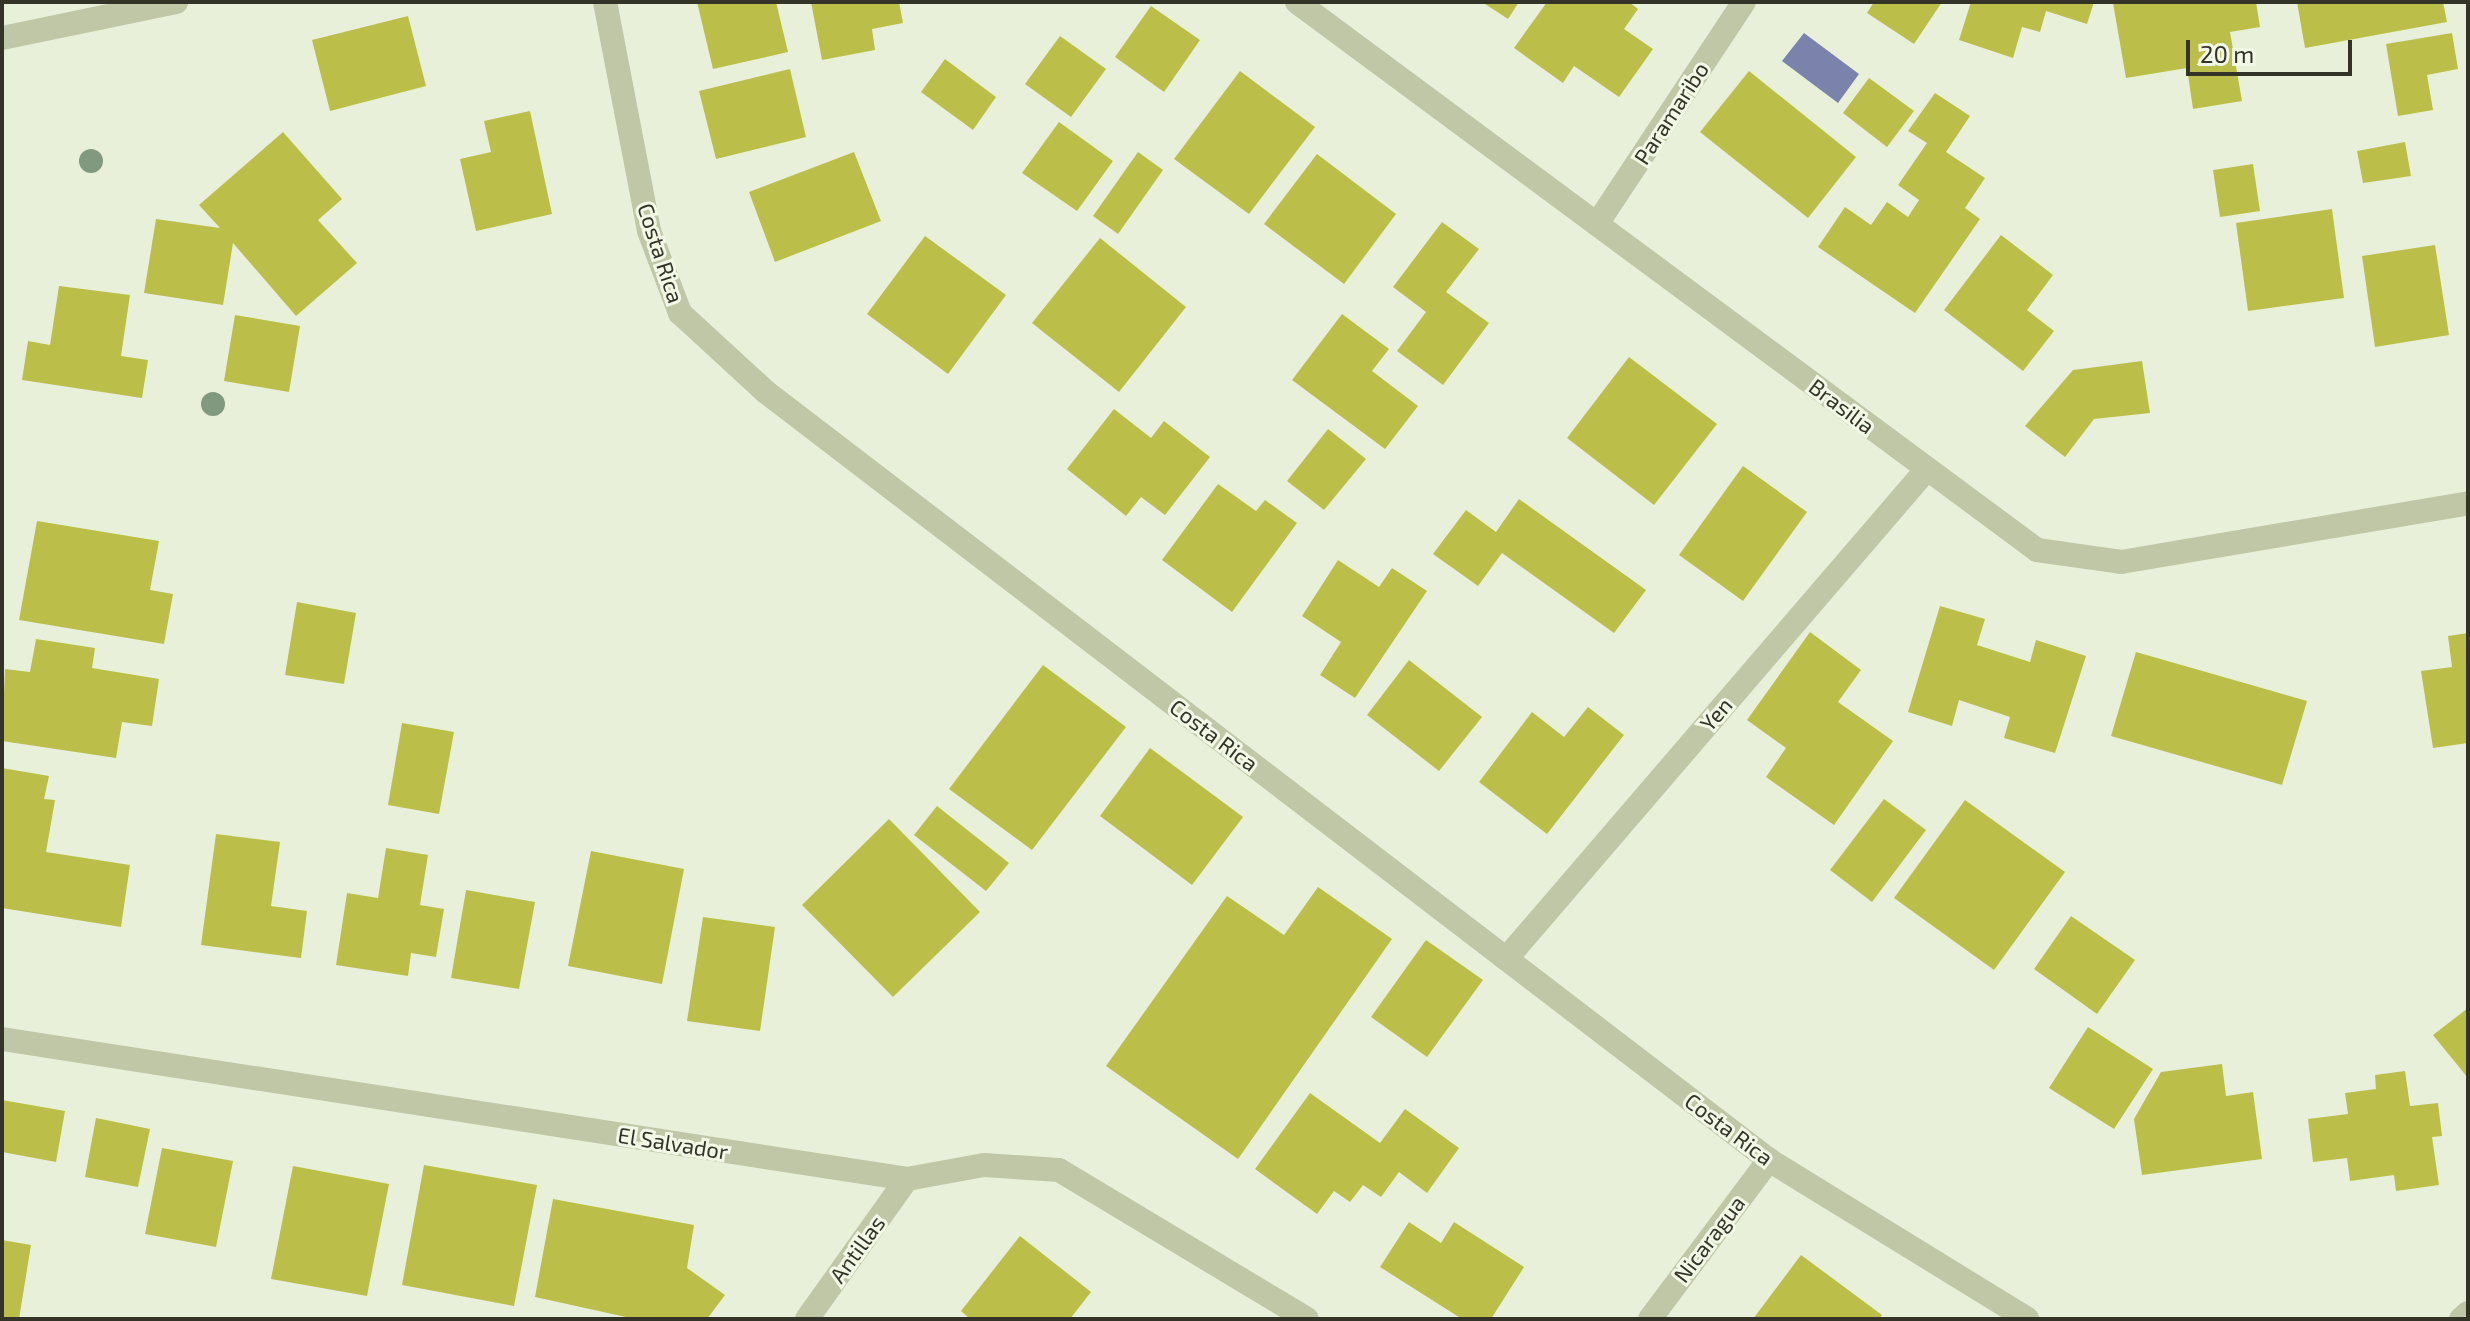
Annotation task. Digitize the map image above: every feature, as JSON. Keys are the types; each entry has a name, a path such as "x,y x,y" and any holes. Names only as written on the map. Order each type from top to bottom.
{"street":[{"path":"2,38 176,2"},
{"name":"Costa Rica","path":"605,2 649,231 680,313 766,392 1769,1160 2027,1319"},
{"name":"Brasilia","path":"1297,2 2037,550 2121,562 2468,503"},
{"name":"Paramaribo","path":"1597,224 1744,2"},
{"name":"Yen","path":"1506,959 1927,469"},
{"name":"El Salvador","path":"2,1039 907,1179 984,1165 1059,1170 1307,1319"},
{"name":"Nicaragua","path":"1650,1319 1769,1160"},
{"name":"Antillas","path":"807,1319 907,1179"},
{"path":"2461,1319 2468,1313"}],"water":[{"path":"1804,33 1859,74 1838,103 1782,61"}],"building":[{"path":"697,2 776,2 788,52 713,69"},
{"path":"811,2 899,2 903,23 872,29 875,50 822,60"},
{"path":"1482,2 1519,2 1508,19"},
{"path":"1547,2 1629,2 1638,9 1624,29 1653,49 1619,97 1574,66 1563,83 1514,48"},
{"path":"1874,2 1942,2 1914,44 1867,13"},
{"path":"1971,2 2094,2 2087,24 2046,11 2040,32 2022,27 2013,58 1959,40"},
{"path":"2256,2 2260,27 2230,32 2242,101 2193,109 2187,68 2126,78 2113,3"},
{"path":"2297,2 2443,2 2447,22 2305,48"},
{"path":"1151,6 1200,40 1164,92 1115,57"},
{"path":"408,16 426,86 330,111 312,40"},
{"path":"2452,33 2458,69 2427,75 2433,110 2398,116 2386,44"},
{"path":"1060,36 1106,69 1071,117 1025,84"},
{"path":"945,59 996,97 973,130 921,92"},
{"path":"790,69 806,137 716,159 699,91"},
{"path":"1240,71 1315,127 1249,214 1174,159"},
{"path":"1749,71 1856,157 1808,218 1700,132"},
{"path":"1869,78 1914,111 1887,147 1843,113"},
{"path":"1935,93 1970,116 1946,152 1985,178 1965,208 1980,219 1915,313 1818,247 1845,207 1871,225 1887,202 1908,217 1919,200 1898,185 1927,143 1908,131"},
{"path":"530,111 552,214 476,231 460,159 491,152 484,121"},
{"path":"1059,122 1113,161 1077,211 1022,173"},
{"path":"283,132 342,199 318,220 357,263 296,316 233,243 223,305 144,293 156,219 220,228 199,205"},
{"path":"2405,142 2411,176 2363,183 2357,151"},
{"path":"854,152 881,221 775,262 749,192"},
{"path":"1138,152 1163,170 1118,234 1093,216"},
{"path":"1317,154 1396,214 1344,284 1264,224"},
{"path":"2253,164 2260,211 2220,217 2213,170"},
{"path":"2332,209 2344,298 2248,311 2236,223"},
{"path":"1442,222 1479,249 1446,292 1489,323 1443,385 1397,351 1426,312 1393,287"},
{"path":"2001,235 2053,275 2027,310 2054,331 2023,371 1944,310"},
{"path":"925,236 1006,295 948,374 867,314"},
{"path":"1100,238 1186,307 1119,392 1032,323"},
{"path":"2435,245 2449,335 2375,347 2362,256"},
{"path":"59,286 130,295 121,356 148,360 142,398 22,380 28,341 50,345"},
{"path":"1342,314 1389,349 1372,371 1418,406 1385,449 1292,380"},
{"path":"235,315 300,326 289,392 224,381"},
{"path":"1629,357 1717,424 1654,505 1567,438"},
{"path":"2142,361 2150,413 2094,419 2065,457 2025,426 2073,370"},
{"path":"1114,409 1151,438 1164,421 1210,457 1165,515 1141,497 1126,516 1067,469"},
{"path":"1328,429 1366,459 1324,510 1287,481"},
{"path":"1743,466 1807,512 1743,601 1679,555"},
{"path":"1218,484 1256,511 1265,500 1297,523 1232,612 1162,560"},
{"path":"1519,499 1646,590 1614,633 1502,553 1478,586 1433,554 1466,510 1496,532"},
{"path":"37,521 159,541 150,590 173,594 164,644 19,620"},
{"path":"1338,560 1379,587 1392,568 1427,591 1355,698 1320,675 1341,642 1302,616"},
{"path":"297,602 356,613 344,684 285,675"},
{"path":"1940,606 1985,619 1977,645 2030,662 2036,640 2086,656 2055,753 2004,738 2010,717 1959,700 1952,726 1908,712"},
{"path":"1810,632 1861,670 1838,702 1893,741 1834,825 1766,777 1786,748 1747,720"},
{"path":"2468,633 2468,743 2433,748 2421,671 2452,667 2448,636"},
{"path":"36,639 95,648 92,668 159,679 152,726 122,722 116,758 2,741 5,669 30,672"},
{"path":"2136,652 2307,701 2282,785 2111,736"},
{"path":"1409,660 1482,717 1439,771 1367,715"},
{"path":"1043,665 1126,727 1032,850 949,789"},
{"path":"1588,707 1624,735 1547,834 1479,782 1532,712 1564,737"},
{"path":"402,723 454,732 439,814 388,805"},
{"path":"1150,748 1243,817 1192,885 1100,816"},
{"path":"2,768 49,776 44,799 55,800 46,852 130,865 121,927 2,908"},
{"path":"1884,799 1926,830 1872,902 1830,870"},
{"path":"1965,800 2065,872 1994,970 1894,898"},
{"path":"937,806 1009,863 986,891 914,835"},
{"path":"889,819 980,912 893,997 802,905"},
{"path":"216,834 280,842 271,906 307,911 301,958 201,945"},
{"path":"386,848 428,855 420,905 444,909 436,957 411,953 408,976 336,965 347,893 378,898"},
{"path":"591,851 684,869 662,984 568,966"},
{"path":"1318,887 1392,939 1238,1159 1106,1066 1227,896 1284,935"},
{"path":"466,890 535,902 519,989 451,978"},
{"path":"2071,916 2135,960 2097,1014 2034,969"},
{"path":"703,917 775,927 760,1031 687,1021"},
{"path":"1426,940 1483,980 1427,1057 1371,1017"},
{"path":"2468,1008 2468,1078 2433,1035"},
{"path":"2088,1027 2153,1069 2114,1129 2049,1088"},
{"path":"2222,1064 2226,1096 2253,1092 2262,1159 2142,1175 2134,1119 2161,1072"},
{"path":"2405,1071 2410,1106 2438,1103 2442,1136 2432,1137 2439,1185 2396,1191 2394,1175 2350,1181 2347,1158 2313,1162 2308,1119 2348,1114 2345,1093 2376,1089 2375,1075"},
{"path":"1310,1093 1380,1143 1405,1109 1459,1148 1427,1193 1399,1172 1381,1197 1363,1185 1350,1202 1334,1191 1317,1214 1255,1169"},
{"path":"2,1100 65,1111 56,1162 2,1152"},
{"path":"96,1118 150,1129 138,1187 85,1177"},
{"path":"162,1148 233,1161 216,1247 145,1234"},
{"path":"424,1165 537,1185 514,1306 402,1285"},
{"path":"293,1166 389,1184 367,1296 271,1279"},
{"path":"553,1199 694,1225 687,1268 725,1295 707,1319 635,1319 535,1297"},
{"path":"1409,1222 1441,1243 1454,1222 1524,1267 1491,1319 1462,1319 1380,1267"},
{"path":"1020,1236 1091,1292 1070,1319 970,1319 961,1311"},
{"path":"2,1240 31,1245 19,1319 2,1319"},
{"path":"1801,1255 1882,1315 1879,1319 1753,1319"}]}
